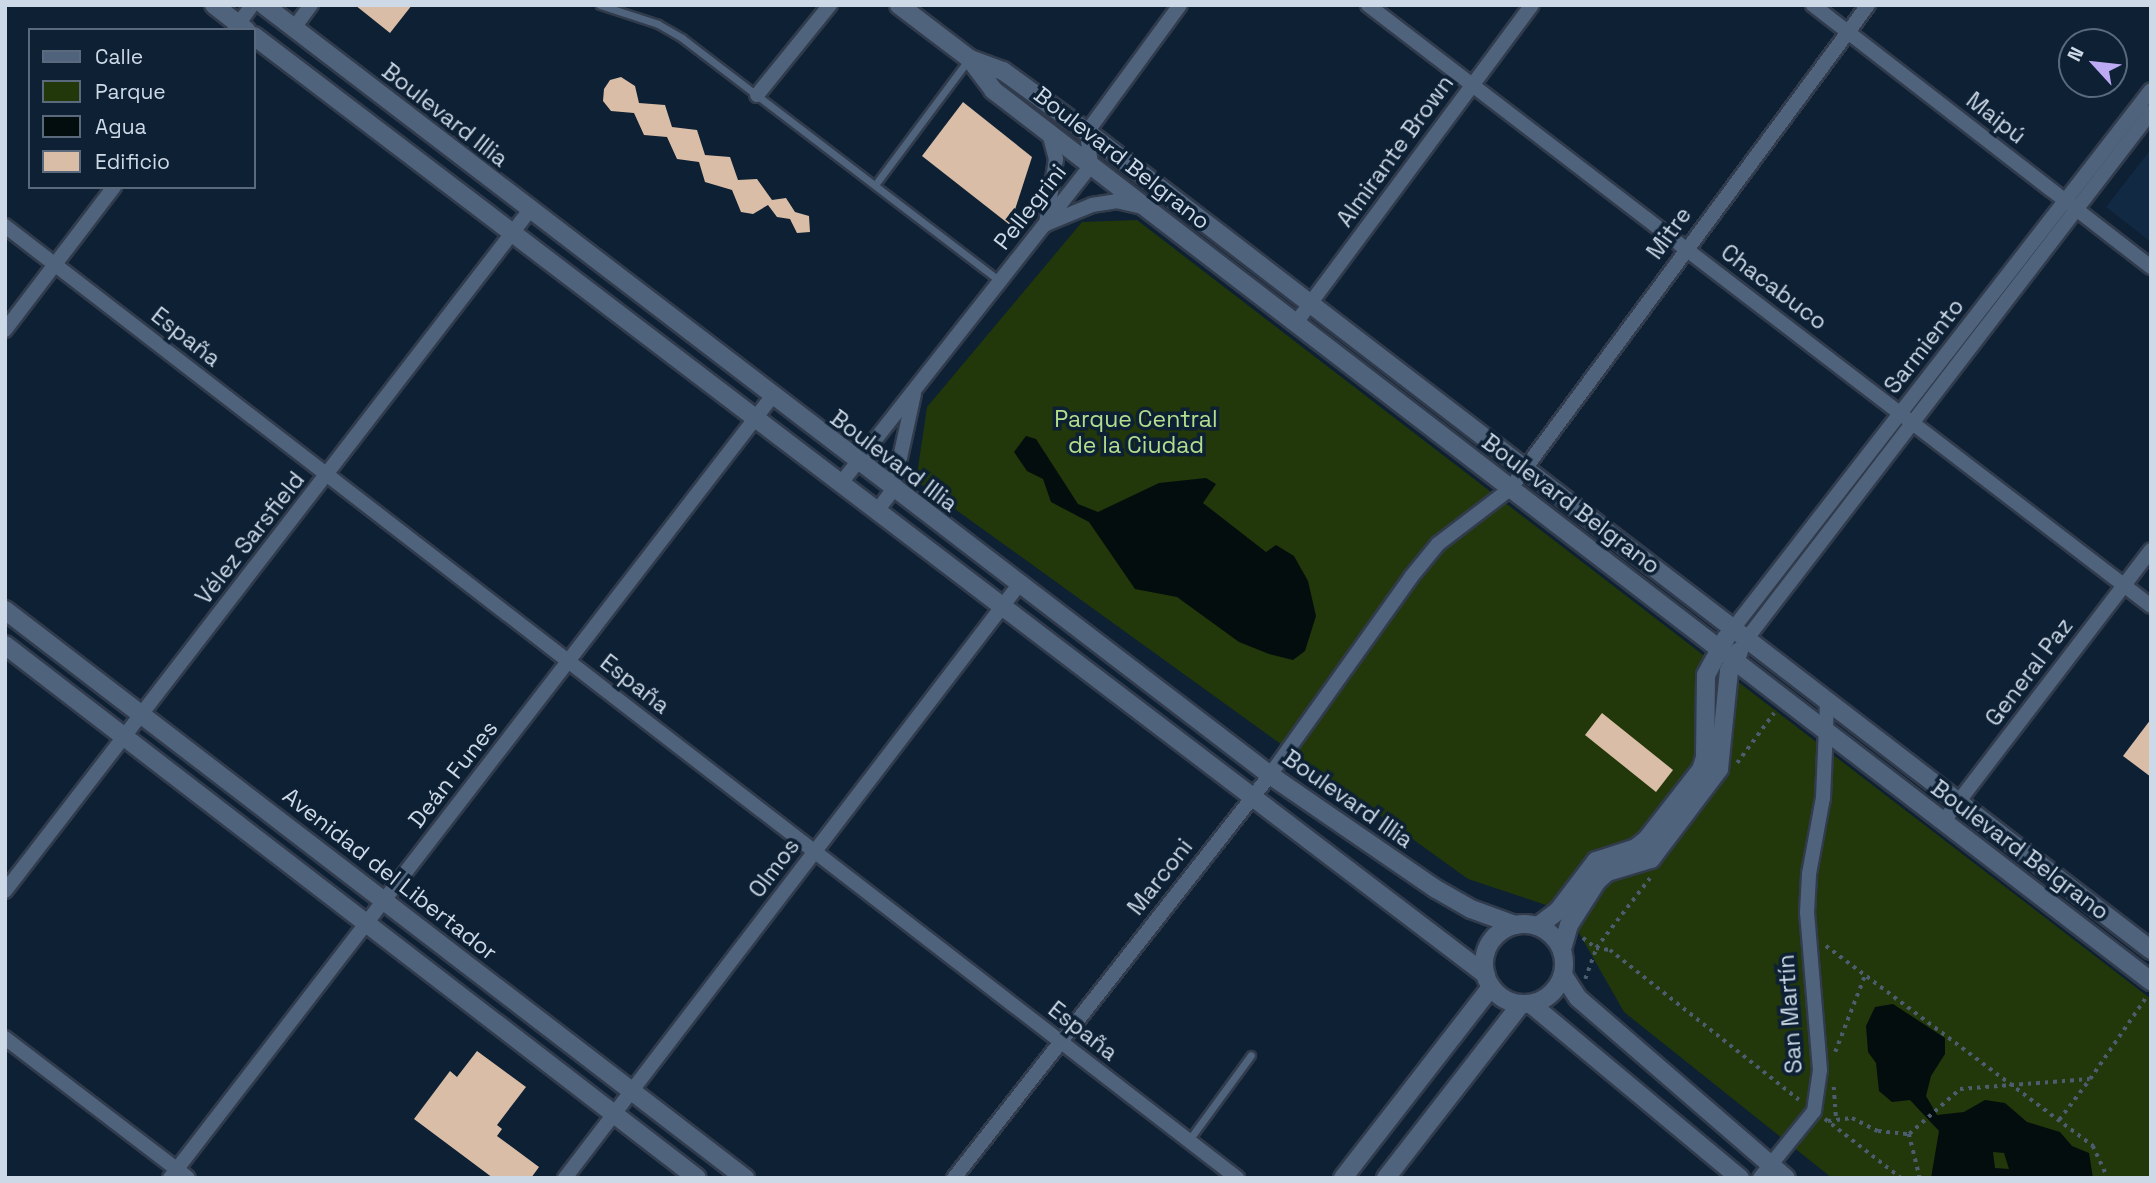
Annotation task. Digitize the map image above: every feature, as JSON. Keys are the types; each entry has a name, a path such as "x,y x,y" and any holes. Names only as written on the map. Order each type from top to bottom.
{"street":[{"path":"214,5 239,28 252,5"},
{"name":"Boulevard Illia","path":"264,5 771,398 1270,775 1436,889 1471,909 1515,925"},
{"path":"293,28 311,5"},
{"path":"757,95 830,5"},
{"name":"Boulevard Belgrano","path":"899,5 970,59 993,90 2151,981"},
{"path":"1087,132 1180,5"},
{"name":"Chacabuco","path":"1368,5 1902,411 2151,606"},
{"name":"Almirante Brown","path":"1296,324 1532,5"},
{"name":"Maipú","path":"1813,5 2151,267"},
{"name":"Mitre","path":"1397,599 1438,544 1510,489 1868,5"},
{"path":"256,38 1252,796 1488,981 1510,1002 1526,1004 1551,994 1563,975"},
{"name":"Boulevard Belgrano","path":"970,59 1003,71 1087,132 2151,950"},
{"name":"Sarmiento","path":"1739,635 1914,421 2151,90"},
{"name":"Sarmiento","path":"1739,635 1902,411 2151,112"},
{"name":"Pellegrini","path":"915,389 1091,165 1087,132"},
{"path":"1045,224 1056,159 1049,133"},
{"path":"5,330 112,189"},
{"path":"1045,224 1091,205 1116,201 1145,207"},
{"name":"Vélez Sarsfield","path":"5,891 529,211"},
{"name":"España","path":"5,226 1237,1178"},
{"path":"841,483 915,389"},
{"path":"877,511 893,490 915,389"},
{"name":"Deán Funes","path":"178,1175 367,923 771,398"},
{"name":"General Paz","path":"1943,822 2151,550"},
{"name":"Olmos","path":"565,1178 1018,586"},
{"name":"Marconi","path":"954,1178 1270,775 1397,599"},
{"name":"Avenidad del Libertador","path":"5,610 745,1178"},
{"path":"1739,635 1718,647 1706,675 1705,758 1677,813 1651,859 1607,872 1597,881 1569,925 1562,949 1563,975 1578,998 1765,1171 1786,1178"},
{"path":"1343,1178 1488,981 1487,950 1503,930 1515,925 1538,926 1559,911 1585,871 1596,861 1636,848 1677,813 1723,757 1725,698 1739,635"},
{"path":"5,645 697,1178"},
{"name":"San Martín","path":"1814,1111 1820,1070 1807,913 1823,798 1827,703"},
{"path":"1538,926 1562,949"},
{"path":"1386,1178 1526,1004"},
{"path":"1526,1004 1740,1178"},
{"path":"5,1038 178,1175"},
{"path":"1765,1171 1814,1111"}],"lane":[{"path":"600,5 658,24 757,95 1000,282"},
{"path":"875,186 970,59"},
{"path":"1188,1141 1251,1055"}],"path":[{"path":"1569,925 1595,948 1610,950 1901,1178"},
{"path":"1807,932 2094,1146 2108,1178"},
{"path":"1833,1057 1865,975"},
{"path":"2059,1120 2151,991"},
{"path":"1828,1122 1836,1117 1852,1118 1878,1130 1909,1134 1960,1089 2090,1079"},
{"path":"1834,1081 1836,1117"},
{"path":"1909,1134 1920,1178"}],"shaded area":[{"path":"2151,149 2151,242 2106,207"}],"green space":[{"name":"Parque Central de la Ciudad","path":"1137,220 2151,999 2151,1178 1832,1178 1624,1012 1567,912 1468,879 916,481 927,407 1082,222"}],"water":[{"path":"1026,436 1036,439 1078,504 1098,512 1159,483 1206,478 1216,484 1203,503 1266,552 1276,545 1294,556 1308,581 1316,616 1305,651 1293,660 1269,654 1239,642 1177,597 1135,589 1089,522 1051,502 1043,479 1027,471 1014,452"},
{"path":"1893,1004 1945,1038 1945,1054 1931,1076 1926,1096 1937,1115 1964,1112 1985,1100 2005,1103 2027,1122 2060,1132 2072,1146 2089,1153 2093,1178 1931,1178 1939,1131 1910,1100 1892,1102 1879,1091 1876,1063 1868,1052 1866,1026 1875,1007","holes":["1993,1152 2004,1153 2009,1169 1995,1168"]}],"building":[{"path":"355,5 412,5 390,33"},
{"path":"621,77 635,86 639,103 665,105 672,127 697,130 705,155 730,157 738,180 757,179 772,200 786,198 795,212 809,216 810,232 797,233 790,219 777,217 768,205 753,214 741,212 732,190 705,182 699,162 677,159 667,137 644,135 634,113 611,111 603,101 604,89 610,80"},
{"path":"963,102 1032,157 1010,225 922,156"},
{"path":"1602,713 1673,770 1656,792 1585,735"},
{"path":"2151,719 2151,777 2123,756"},
{"path":"477,1051 526,1087 497,1125 502,1129 497,1136 539,1167 531,1178 493,1178 414,1119 450,1071 457,1077"}]}
